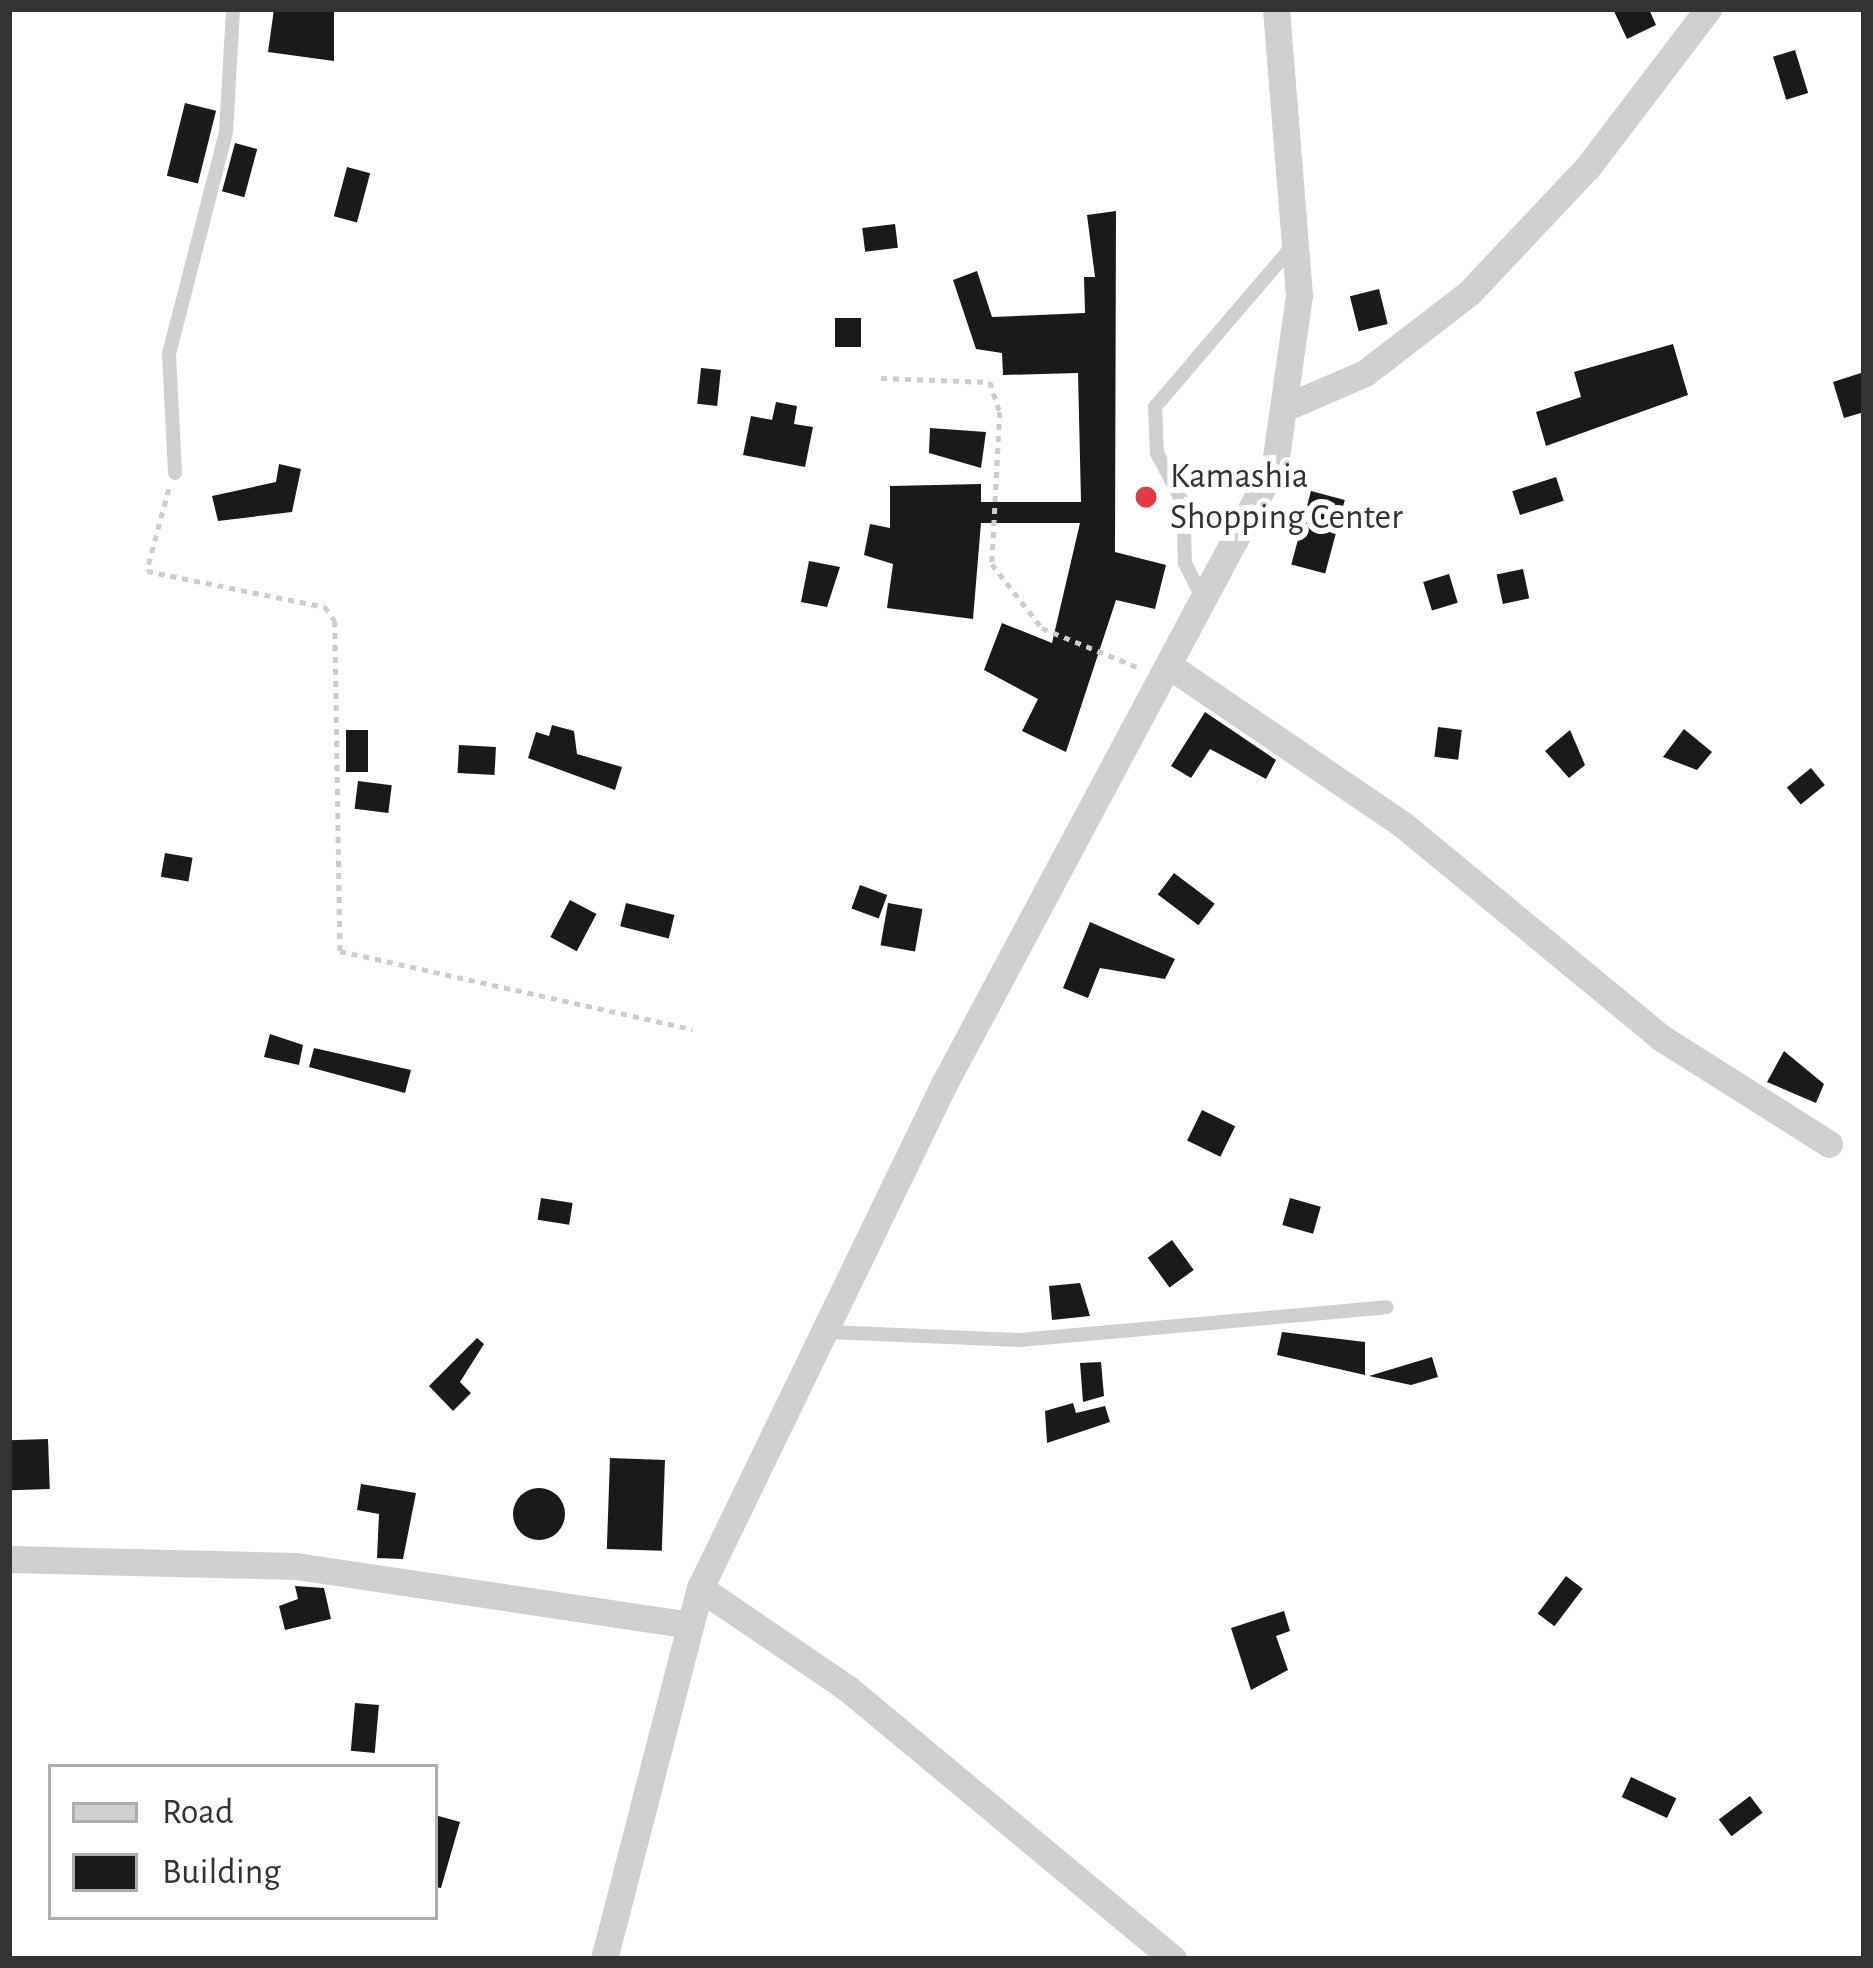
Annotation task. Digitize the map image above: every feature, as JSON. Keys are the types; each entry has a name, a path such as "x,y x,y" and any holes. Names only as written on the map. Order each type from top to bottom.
{"street":[{"path":"604,1959 685,1624 700,1588 828,1333 944,1084 1261,500 1291,405 1298,240 1276,9"},
{"path":"1291,405 1365,373 1469,292 1587,168 1708,9"},
{"path":"1167,675 1402,824 1695,1063 1829,1144"},
{"path":"9,1559 296,1566 685,1624"},
{"path":"700,1588 848,1688 1173,1959"}],"lane":[{"path":"175,473 169,354 226,132 233,9"},
{"path":"1207,604 1189,581 1183,503 1156,454 1155,407 1298,240"},
{"path":"828,1333 1020,1340 1387,1307"}],"path":[{"path":"881,378 989,382 1000,412 992,564 1042,628 1167,675"},
{"path":"175,473 147,571 325,607 335,621 340,951 692,1029"}],"building":[{"path":"274,9 334,9 334,61 268,52"},
{"path":"1613,9 1649,9 1656,25 1627,39"},
{"path":"1795,50 1808,93 1786,100 1773,57"},
{"path":"185,103 216,111 198,184 167,176"},
{"path":"235,143 257,149 244,197 222,191"},
{"path":"347,167 370,173 357,222 334,216"},
{"path":"1116,211 1115,552 1166,565 1155,609 1116,600 1066,752 1022,731 1038,699 984,670 1002,623 1052,643 1080,523 981,523 973,619 887,608 893,564 864,555 870,524 890,528 890,486 981,484 981,502 1081,502 1078,373 1003,375 1002,353 976,349 953,280 977,271 992,317 1085,313 1084,277 1095,277 1087,215"},
{"path":"895,224 898,248 865,252 862,228"},
{"path":"1379,289 1388,324 1359,331 1350,296"},
{"path":"835,318 861,318 861,347 835,347"},
{"path":"1673,344 1688,395 1546,446 1536,412 1581,397 1574,372"},
{"path":"701,368 721,370 717,406 697,404"},
{"path":"1864,372 1864,412 1844,418 1833,382"},
{"path":"776,402 797,406 794,424 813,427 805,467 743,455 751,416 772,420"},
{"path":"930,428 986,432 981,468 929,453"},
{"path":"279,464 301,469 292,512 218,521 212,496 276,482"},
{"path":"1556,477 1564,501 1520,515 1512,491"},
{"path":"1311,491 1345,500 1325,573 1291,564"},
{"path":"809,561 840,567 827,607 801,602"},
{"path":"1523,569 1529,598 1503,604 1497,575"},
{"path":"1449,574 1458,603 1432,611 1423,582"},
{"path":"1205,712 1276,760 1266,779 1210,749 1191,778 1171,766"},
{"path":"552,725 574,731 577,754 622,767 615,790 528,758 536,732 549,736"},
{"path":"1438,727 1462,730 1458,760 1434,757"},
{"path":"1684,729 1712,752 1697,770 1663,757"},
{"path":"346,730 368,730 368,772 346,772"},
{"path":"1570,730 1585,765 1569,778 1545,751"},
{"path":"459,745 496,747 494,775 458,773"},
{"path":"1811,768 1825,785 1801,805 1787,788"},
{"path":"358,781 392,785 388,813 355,809"},
{"path":"165,853 193,858 188,881 161,877"},
{"path":"1174,873 1215,904 1198,925 1158,895"},
{"path":"860,885 887,895 879,918 851,908"},
{"path":"570,900 596,914 577,951 550,937"},
{"path":"626,903 675,915 669,938 620,926"},
{"path":"888,903 922,909 915,951 881,945"},
{"path":"1090,922 1175,959 1165,979 1100,968 1088,998 1063,988"},
{"path":"270,1034 303,1045 299,1065 264,1057"},
{"path":"314,1048 411,1070 405,1093 309,1067"},
{"path":"1784,1051 1824,1084 1816,1103 1767,1082"},
{"path":"1202,1110 1235,1126 1220,1157 1187,1141"},
{"path":"541,1198 573,1203 569,1225 538,1220"},
{"path":"1290,1198 1321,1207 1313,1234 1282,1225"},
{"path":"1172,1240 1194,1270 1169,1288 1148,1258"},
{"path":"1080,1283 1090,1316 1052,1320 1049,1286"},
{"path":"1282,1332 1365,1342 1365,1375 1277,1355"},
{"path":"477,1338 484,1344 460,1382 471,1393 453,1411 429,1386"},
{"path":"1432,1357 1438,1377 1411,1385 1369,1376"},
{"path":"1101,1362 1104,1396 1083,1402 1080,1363"},
{"path":"1073,1403 1076,1413 1105,1406 1110,1422 1047,1443 1045,1411"},
{"path":"48,1439 50,1489 11,1490 9,1440"},
{"path":"610,1458 665,1460 662,1551 607,1549"},
{"path":"361,1484 416,1493 403,1559 377,1558 379,1514 357,1510"},
{"path":"539,1488 557,1496 565,1514 557,1532 539,1540 521,1532 513,1514 521,1496"},
{"path":"1566,1576 1583,1589 1554,1626 1538,1614"},
{"path":"295,1586 324,1588 331,1619 285,1630 279,1606 298,1599"},
{"path":"1284,1611 1290,1631 1276,1636 1288,1670 1251,1690 1231,1628"},
{"path":"355,1703 379,1705 375,1753 351,1751"},
{"path":"1631,1777 1676,1798 1667,1818 1622,1797"},
{"path":"1750,1796 1763,1813 1731,1836 1719,1819"},
{"path":"438,1816 460,1822 438,1888"}],"place":[{"name":"Kamashia Shopping Center","path":"1146,497"}]}
